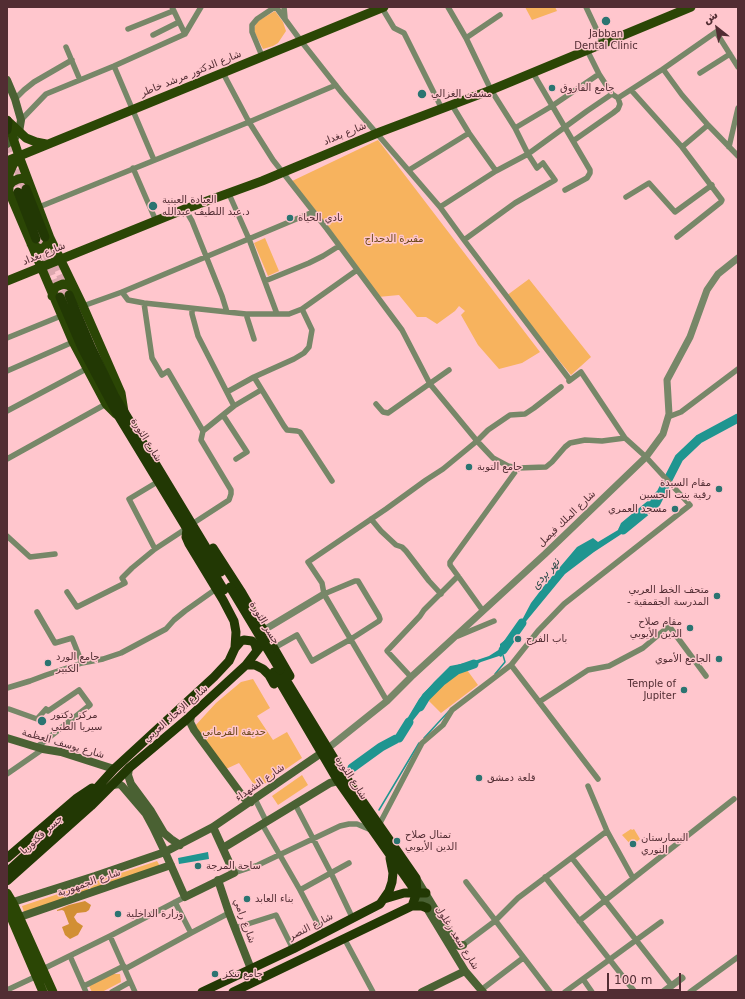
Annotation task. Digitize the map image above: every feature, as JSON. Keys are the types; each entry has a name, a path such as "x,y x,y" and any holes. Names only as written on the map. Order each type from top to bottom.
{"highway":[{"path":"16,188 41,239"},
{"name":"شارع الثورة","path":"64,295 82,348 227,588"},
{"name":"شارع الثورة","path":"122,415 159,481 191,527"},
{"path":"191,527 186,537 189,544 227,588 251,609 274,648 276,670 318,756 326,770 339,777 342,764 332,745 276,670 246,665"},
{"path":"227,588 223,600 234,621 237,637 235,648"},
{"path":"223,600 232,599 237,594 227,588"},
{"name":"جسر الثورة","path":"227,588 276,670"},
{"path":"234,621 241,612 251,609"},
{"name":"شارع الإتحاد العربي","path":"88,804 113,785 129,768 180,726 246,665 257,651 264,636 264,630"},
{"path":"235,648 241,641 248,640 255,644 257,651"},
{"name":"شارع الإتحاد العربي","path":"88,804 106,777 214,677 229,661 235,648"},
{"name":"شارع الثورة","path":"276,670 339,777 376,828 416,878 421,893"},
{"path":"7,858 77,798 106,777"},
{"name":"جسر فكتوريا","path":"7,872 88,804"},
{"name":"جسر فكتوريا","path":"7,881 88,804"},
{"name":"شارع الثورة","path":"376,828 389,853 421,893"},
{"name":"شارع النصر","path":"202,992 293,949 374,908 384,899 392,882 393,873 389,853"},
{"path":"384,899 404,893 421,893"},
{"path":"404,893 411,898 412,906"},
{"path":"412,906 421,893"},
{"path":"233,992 412,906 422,906 427,908"},
{"path":"333,929 336,929 340,933 342,939"}],"main road":[{"name":"شارع بغداد","path":"7,281 184,209 229,194 376,133 491,90 691,7"},
{"name":"شارع الدكتور مرشد خاطر","path":"7,160 379,8"},
{"path":"7,80 15,99 21,120 13,138"},
{"path":"7,123 19,156 16,188"},
{"path":"13,138 48,144"},
{"path":"7,156 19,156"},
{"path":"19,156 9,174 41,239 60,260 64,295 61,316 86,369 106,404 122,415"},
{"path":"16,188 39,207 41,267 64,295 83,306 121,393 122,415"},
{"path":"191,716 190,722 192,728 240,800 241,805 239,810"},
{"path":"180,726 191,733 244,798 253,801"},
{"name":"شارع يوسف العظمة","path":"7,738 40,748 61,752 114,769"},
{"name":"شارع الشهداء","path":"213,827 318,756"},
{"path":"129,768 128,776 131,784 167,836 180,845"},
{"path":"223,848 339,777"},
{"path":"113,785 119,784 122,786 146,814 185,897 234,873 213,827 165,852"},
{"name":"شارع الجمهورية","path":"9,905 165,852"},
{"name":"شارع الجمهورية","path":"13,920 171,865"},
{"path":"109,871 114,885"},
{"path":"89,878 94,892"},
{"name":"شارع رامي","path":"218,880 251,969"},
{"path":"7,893 13,920 40,972 53,992"},
{"path":"421,893 456,944 459,946 464,945"},
{"name":"شارع سعد زغلول","path":"421,893 427,908 465,971 482,991"},
{"path":"422,992 465,971"},
{"path":"40,972 43,992"}],"street":[{"path":"21,120 46,94 114,66 185,34 201,7"},
{"path":"234,873 258,865 340,826 357,824 376,828 422,743 442,725 452,710 511,665 538,631 564,604 690,505 625,438 581,372 569,380 440,207 336,85 276,7 257,19 252,25 252,32 262,56"},
{"path":"284,7 285,18"},
{"path":"448,7 466,38 491,90 515,128 528,154 537,168 543,163 555,180 516,203 464,240"},
{"path":"586,7 603,43"},
{"path":"379,8 394,28 404,33 442,109"},
{"path":"128,29 172,9 185,34"},
{"path":"466,38 500,15"},
{"path":"153,35 179,22"},
{"path":"618,98 716,32 738,67"},
{"path":"66,47 80,80"},
{"path":"573,141 618,109 620,104 618,98 612,94 599,74 586,50"},
{"path":"700,73 730,54"},
{"path":"15,99 34,82 72,60"},
{"path":"114,66 154,160"},
{"path":"663,69 708,126 738,156"},
{"path":"223,73 250,122 282,172 402,330 430,384 477,442 493,458 508,466 518,468 546,467 570,443 585,440 602,441 625,438"},
{"path":"533,73 590,173 587,178 565,190"},
{"path":"515,128 552,106 599,74"},
{"path":"39,207 250,122 336,85"},
{"path":"631,90 682,147 720,197 721,202 677,237"},
{"path":"440,207 496,171 528,154 612,94"},
{"path":"452,105 469,133 496,171"},
{"path":"729,147 738,108"},
{"path":"682,147 708,126"},
{"path":"409,170 469,133"},
{"path":"133,168 156,221"},
{"path":"626,197 649,183 674,212 712,186"},
{"path":"229,194 249,240 277,314"},
{"path":"184,209 192,221 227,312"},
{"path":"83,306 122,292 313,212"},
{"path":"265,281 309,263 339,246"},
{"name":"شارع الملك فيصل","path":"332,745 387,701 646,458 663,434 669,414 667,380 690,337 707,290 718,274 738,258"},
{"path":"122,292 128,300 144,304 246,314 289,314 302,309 357,270"},
{"path":"144,304 152,358 162,376 168,371 203,430"},
{"path":"192,309 198,336 234,406"},
{"path":"227,392 254,377 294,359 309,348 312,330 302,309"},
{"path":"246,314 254,339"},
{"path":"7,338 61,316"},
{"path":"7,371 73,342"},
{"path":"7,411 86,369"},
{"path":"668,417 680,412 738,369"},
{"path":"376,404 383,412 388,413 449,370"},
{"path":"254,377 284,426 287,430 300,432 332,481"},
{"path":"387,701 324,594 322,583 308,562 443,469 477,442 488,430 510,416 525,414 561,387"},
{"path":"67,592 77,607 125,583 122,578 155,548 191,527 229,500 231,494 230,490 201,440 203,430 234,406 262,390"},
{"path":"7,458 106,404"},
{"path":"223,415 247,452 236,459"},
{"path":"483,611 450,565 450,562 518,468"},
{"path":"155,548 129,499 159,481"},
{"path":"370,519 396,545 402,547 406,551 441,594"},
{"path":"7,536 30,557 55,554"},
{"path":"411,677 387,652 424,610 458,576"},
{"path":"264,630 324,594 355,581 360,583 380,619 379,622 312,661 297,634 274,648"},
{"path":"7,688 82,664 104,659 121,652 166,629 185,611 227,588"},
{"path":"37,612 55,643 72,638 82,664"},
{"path":"453,638 494,621"},
{"path":"539,702 588,670 608,666 643,648 669,626 706,676"},
{"path":"511,665 598,779"},
{"path":"7,774 90,705 79,690 48,710 46,709 37,719 9,710"},
{"path":"588,786 607,831 633,878"},
{"path":"579,921 734,799"},
{"path":"253,801 279,854 323,934"},
{"path":"295,804 332,873 352,919"},
{"path":"464,945 495,921 518,898 607,831"},
{"path":"572,858 672,986"},
{"path":"300,890 349,863"},
{"path":"545,878 635,992"},
{"path":"466,882 550,992"},
{"path":"7,990 185,897"},
{"path":"175,902 191,933"},
{"path":"70,956 85,989 229,913"},
{"path":"235,928 276,915 293,949"},
{"path":"565,992 661,922"},
{"path":"110,936 135,992"},
{"path":"342,939 373,992"},
{"path":"690,992 738,957"},
{"path":"482,991 523,958"},
{"path":"663,992 682,978"},
{"path":"583,979 592,992"},
{"path":"112,992 130,982"}],"green space":[{"path":"525,7 555,7 557,11 532,20"},
{"path":"275,11 283,22 286,31 278,43 263,49 254,31 255,26 258,21"},
{"name":"مقبرة الدحداح","path":"378,140 540,352 522,363 499,369 478,345 461,315 465,311 459,306 455,311 437,324 426,317 417,317 399,295 378,297 290,182"},
{"path":"265,238 279,271 268,276 254,243"},
{"path":"529,279 591,357 571,375 506,296"},
{"path":"467,670 478,685 441,713 428,700 435,691 457,672"},
{"name":"حديقة القرماني","path":"253,679 270,708 257,716 273,740 287,732 302,758 257,789 239,763 226,769 194,727 216,703 241,682"},
{"path":"302,775 308,785 278,805 272,796"},
{"path":"631,829 634,829 640,839 632,846 622,835"},
{"path":"157,861 160,866 24,912 22,906"},
{"path":"112,974 120,974 121,982 102,992 92,992 89,986"}],"shaded area":[{"path":"85,901 91,905 89,910 86,912 77,913 74,917 77,922 83,926 78,935 70,939 65,935 62,927 69,924 64,911 57,910"}],"water":[{"path":"657,491 662,491 656,503 620,535 565,574 523,625 519,633 514,629 522,620 531,603 544,586 577,547 593,538 598,542 618,530 621,523 650,499"},
{"path":"505,640 509,641 511,645 501,657 499,656 481,662 470,668 464,667 457,670 441,682 426,697 422,709 403,733 401,729 419,699 450,666 471,662 489,656 500,649 500,644"},
{"path":"208,852 209,859 179,864 178,858"}],"waterway":[{"name":"نهر بردى","path":"623,530 656,503 679,458 699,439 738,418"},
{"name":"نهر بردى","path":"503,650 522,623"},
{"path":"495,674 505,662 503,655"},
{"name":"نهر بردى","path":"420,707 426,697 441,682 457,670 474,664"},
{"path":"424,738 449,711"},
{"name":"نهر بردى","path":"399,738 409,722"},
{"name":"نهر بردى","path":"352,768 381,747 396,739"},
{"path":"379,810 419,743"}],"tunnel":[{"path":"7,144 26,189"},
{"path":"7,166 18,192"},
{"path":"45,237 69,295"},
{"path":"38,242 60,297"}],"place":[{"name":"Jabban Dental Clinic","path":"606,21"},
{"name":"جامع الفاروق","path":"552,88"},
{"name":"مشفى الغزالي","path":"422,94"},
{"name":"العيادة العينية د.عبد اللطيف عبدالله","path":"153,206"},
{"name":"نادي الحياة","path":"290,218"},
{"name":"جامع التوبة","path":"469,467"},
{"name":"مقام السيدة رقية بنت الحسين","path":"719,489"},
{"name":"مسجد العمري","path":"675,509"},
{"name":"متحف الخط العربي - المدرسة الجقمقية","path":"717,596"},
{"name":"مقام صلاح الدين الأيوبي","path":"690,628"},
{"name":"باب الفرج","path":"518,639"},
{"name":"الجامع الأموي","path":"719,659"},
{"name":"جامع الورد الكبير","path":"48,663"},
{"name":"Temple of Jupiter","path":"684,690"},
{"name":"مركز دكتور سيريا الطبي","path":"42,721"},
{"name":"قلعة دمشق","path":"479,778"},
{"name":"تمثال صلاح الدين الأيوبي","path":"397,841"},
{"name":"البيمارستان النوري","path":"633,844"},
{"name":"ساحة المرجة","path":"198,866"},
{"name":"بناء العابد","path":"247,899"},
{"name":"وزارة الداخلية","path":"118,914"},
{"name":"جامع تنكز","path":"215,974"}]}
